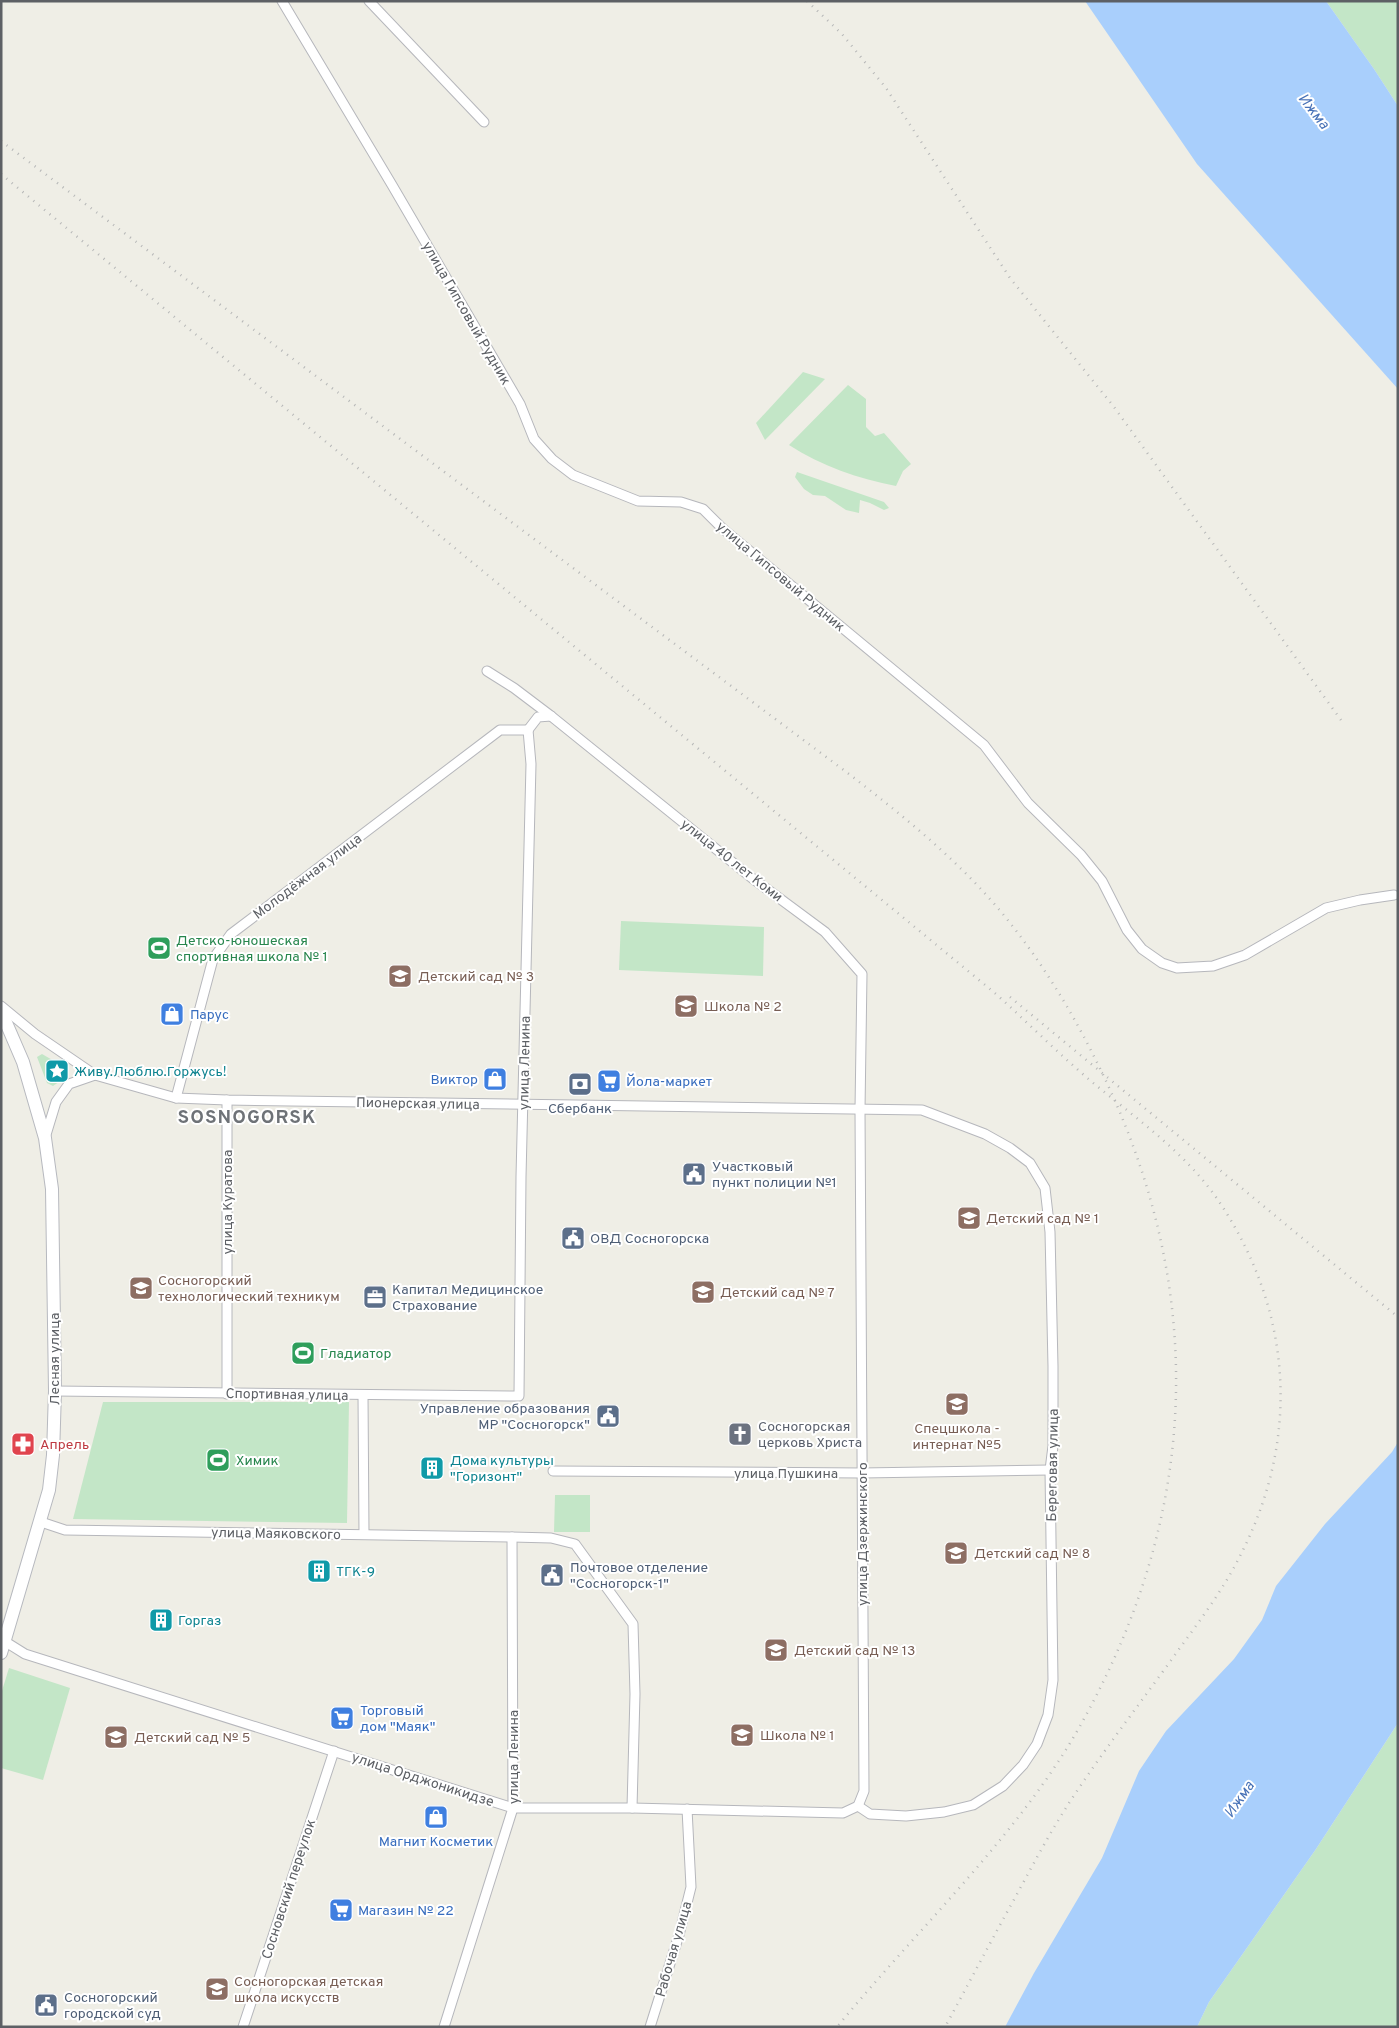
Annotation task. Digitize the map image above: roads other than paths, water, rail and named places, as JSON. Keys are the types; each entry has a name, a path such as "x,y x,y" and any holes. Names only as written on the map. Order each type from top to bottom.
{"main road":[{"name":"Лесная улица","path":"1,1011 23,1062 45,1138 52,1189 55,1391 53,1455 49,1490 41,1522 2,1644"}],"street":[{"name":"улица Гипсовый Рудник","path":"282,1 392,184 515,395 534,439 552,459 573,474 638,502 681,502 703,509 723,529 984,745 1028,803 1081,855 1102,881 1126,930 1142,949 1162,963 1176,968 1212,966 1245,955 1326,908 1394,895"},
{"path":"369,1 484,122"},
{"name":"улица 40 лет Коми","path":"487,671 514,688 551,716 752,878 825,932 862,974 860,1110"},
{"path":"528,730 538,717 551,716"},
{"name":"Молодёжная улица","path":"176,1098 213,959 231,934 500,730 528,730"},
{"name":"улица Ленина","path":"518,1396 531,764 528,730"},
{"name":"Пионерская улица","path":"1,1006 35,1034 95,1075 176,1098 860,1110"},
{"path":"45,1138 56,1102 69,1084 95,1075"},
{"name":"улица Куратова","path":"227,1100 227,1394"},
{"name":"Береговая улица","path":"858,1806 870,1814 906,1816 944,1812 973,1805 1003,1786 1023,1766 1037,1744 1048,1715 1053,1680 1050,1470 1053,1366 1050,1232 1045,1188 1030,1163 1010,1148 985,1134 922,1110 860,1110"},
{"name":"улица Дзержинского","path":"858,1806 864,1791 860,1110"},
{"name":"Спортивная улица","path":"55,1391 518,1396"},
{"path":"364,1395 364,1534"},
{"name":"улица Пушкина","path":"553,1471 862,1473 1050,1470"},
{"name":"улица Маяковского","path":"41,1522 65,1530 551,1538 575,1544 633,1624 635,1694 632,1808"},
{"name":"улица Ленина","path":"444,2027 513,1808 512,1537"},
{"name":"улица Орджоникидзе","path":"2,1644 25,1654 513,1808 632,1808 843,1813 858,1806"},
{"name":"Сосновский переулок","path":"243,2027 334,1751"},
{"name":"Рабочая улица","path":"650,2027 679,1935 691,1887 686,1809"}],"water":[{"name":"Ижма","path":"1085,1 1326,1 1398,106 1398,389 1197,164"},
{"name":"Ижма","path":"1398,1442 1398,1723 1316,1849 1209,2002 1197,2027 1005,2027 1034,1973 1102,1858 1139,1771 1166,1731 1234,1659 1262,1620 1276,1586 1325,1524 1392,1452"}],"railway":[{"path":"807,1 842,34 886,88 1010,278 1114,407 1341,720"},
{"path":"1,141 849,774 908,821 963,870 997,907 1029,947 1070,1012 1106,1081 1138,1161 1161,1241 1173,1321 1176,1401 1168,1481 1150,1560 1123,1639 1085,1717 1060,1759 1032,1799 969,1877 837,2027"},
{"path":"1,174 996,994 1092,1082 1145,1124 1194,1170 1222,1206 1245,1246 1262,1288 1274,1331 1280,1374 1280,1418 1274,1461 1262,1505 1244,1548 1221,1589 1062,1814 945,2027"},
{"path":"1010,997 1398,1317"}],"place":[{"name":"Детско-юношеская спортивная школа № 1","path":"159,948"},
{"name":"Детский сад № 3","path":"400,976"},
{"name":"Школа № 2","path":"686,1006"},
{"name":"Парус","path":"172,1014"},
{"name":"Живу.Люблю.Горжусь!","path":"57,1071"},
{"name":"Виктор","path":"495,1079"},
{"name":"Йола-маркет","path":"609,1081"},
{"name":"Сбербанк","path":"580,1084"},
{"name":"Участковый пункт полиции №1","path":"694,1174"},
{"name":"Детский сад № 1","path":"969,1218"},
{"name":"ОВД Сосногорска","path":"573,1238"},
{"name":"Сосногорский технологический техникум","path":"141,1288"},
{"name":"Детский сад № 7","path":"703,1292"},
{"name":"Капитал Медицинское Страхование","path":"375,1297"},
{"name":"Гладиатор","path":"303,1353"},
{"name":"Спецшкола - интернат №5","path":"957,1404"},
{"name":"Управление образования МР \"Сосногорск\"","path":"608,1416"},
{"name":"Сосногорская церковь Христа","path":"740,1434"},
{"name":"Апрель","path":"23,1444"},
{"name":"Химик","path":"218,1460"},
{"name":"Дома культуры \"Горизонт\"","path":"432,1468"},
{"name":"Детский сад № 8","path":"956,1553"},
{"name":"ТГК-9","path":"319,1571"},
{"name":"Почтовое отделение \"Сосногорск-1\"","path":"552,1575"},
{"name":"Горгаз","path":"161,1620"},
{"name":"Детский сад № 13","path":"776,1650"},
{"name":"Торговый дом \"Маяк\"","path":"342,1718"},
{"name":"Школа № 1","path":"742,1735"},
{"name":"Детский сад № 5","path":"116,1737"},
{"name":"Магнит Косметик","path":"436,1817"},
{"name":"Магазин № 22","path":"341,1910"},
{"name":"Сосногорская детская школа искусств","path":"217,1989"},
{"name":"Сосногорский городской суд","path":"46,2005"}],"district":[{"name":"SOSNOGORSK","path":"247,1116"}]}
